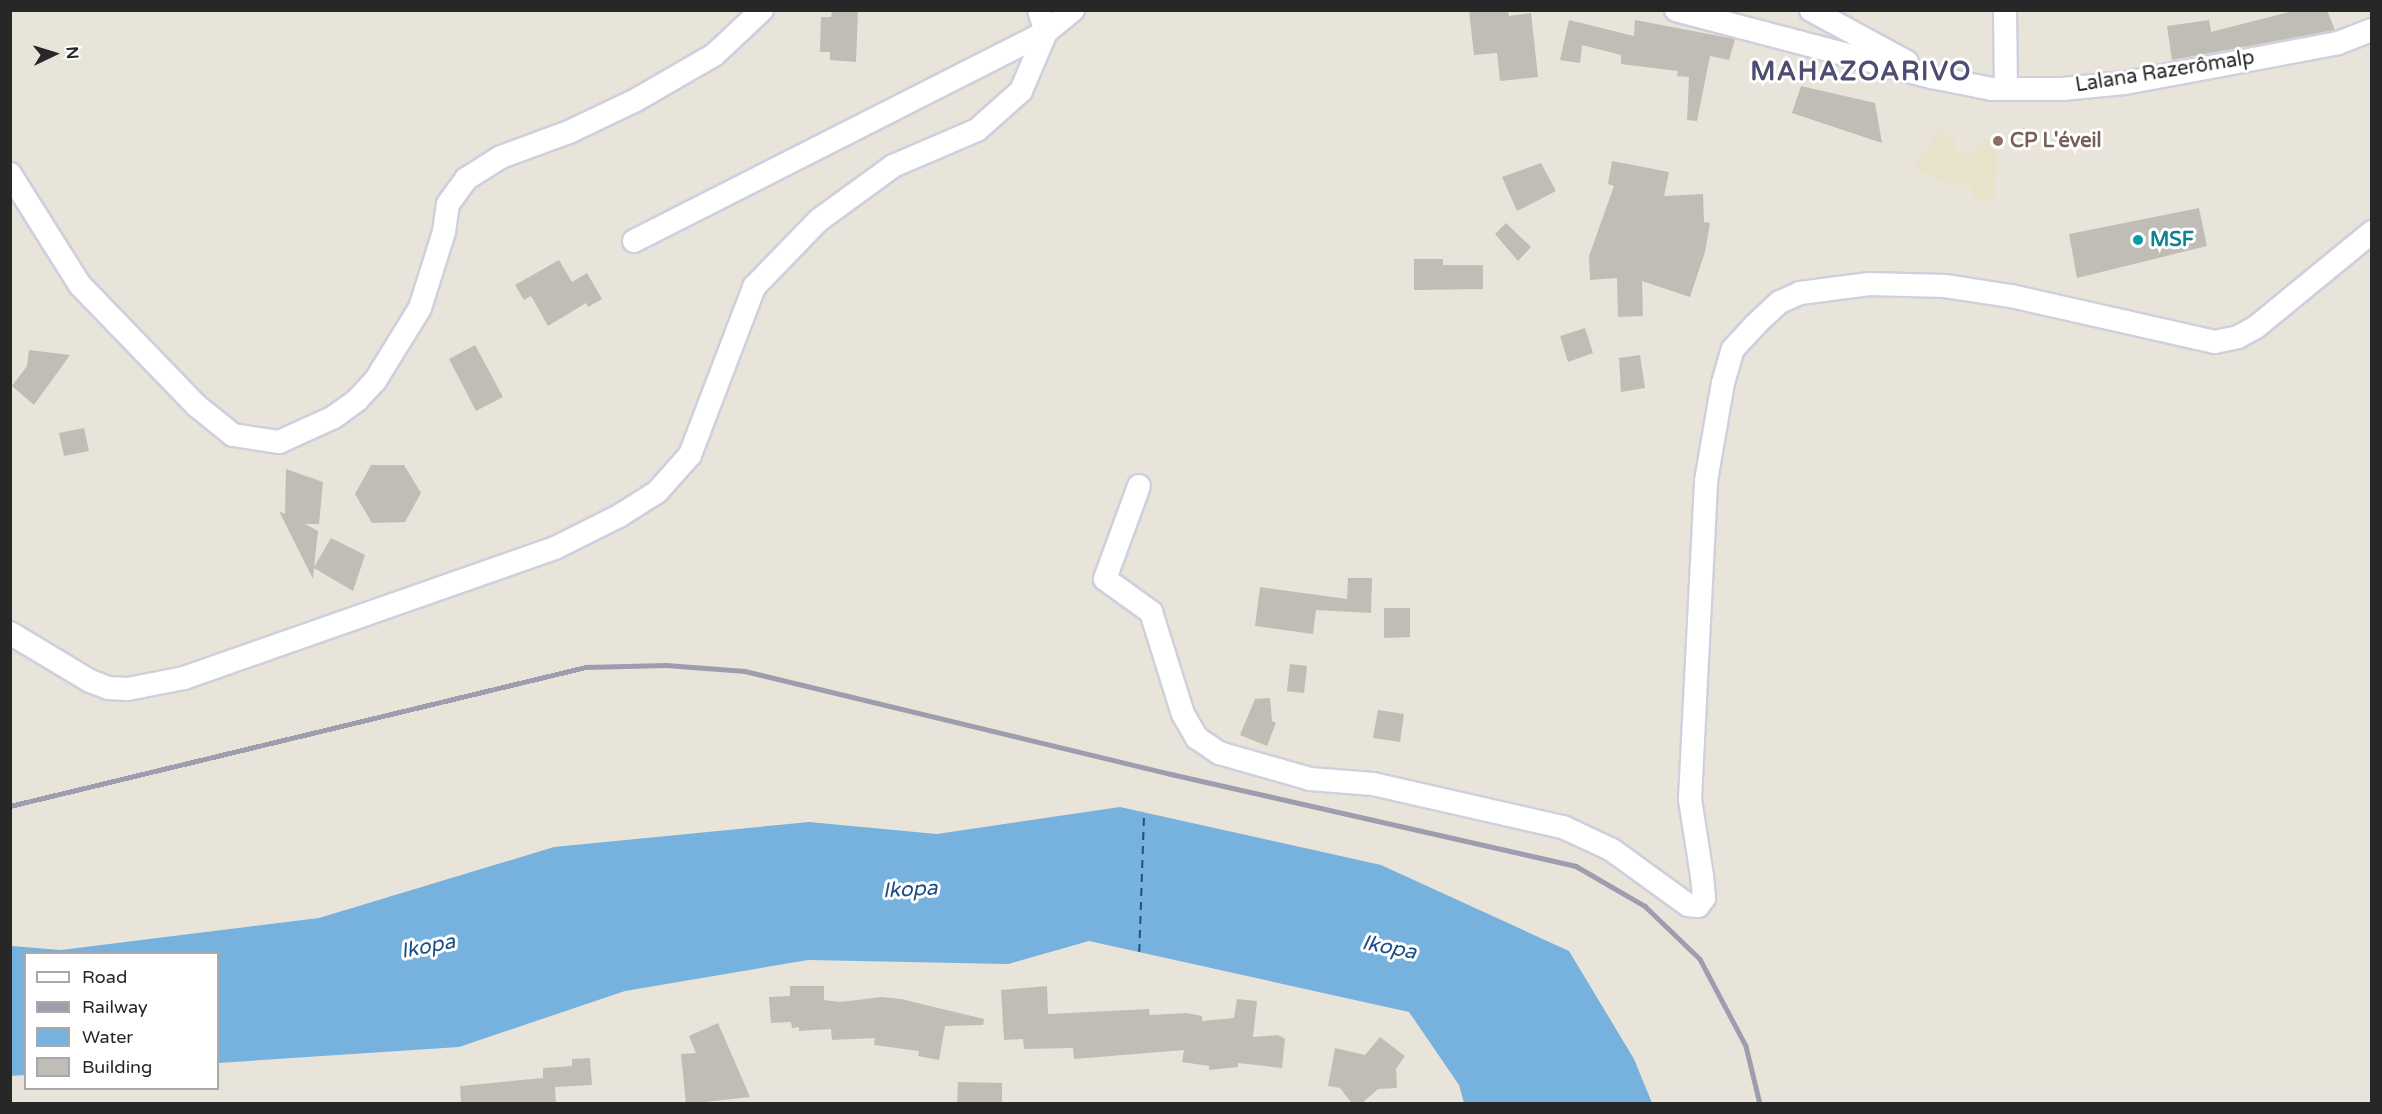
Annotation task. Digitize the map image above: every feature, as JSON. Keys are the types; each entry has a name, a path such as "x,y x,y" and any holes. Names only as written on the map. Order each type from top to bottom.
{"street":[{"path":"10,174 80,285 197,406 233,435 279,442 334,417 357,400 375,381 420,308 444,232 448,204 466,179 501,157 570,132 636,100 714,55 762,10"},
{"path":"634,241 1042,21 1073,10"},
{"name":"Lalana Razerômalp","path":"1676,10 1932,77 2006,89 2125,83 2368,34"},
{"path":"1811,10 1932,77"},
{"path":"2005,10 2006,89"},
{"path":"10,633 90,681 108,688 128,689 184,678 532,556 619,516 657,492 690,455 754,287 819,220 893,166 977,130 1021,91 1042,21"},
{"path":"1139,486 1105,579 1151,612 1183,714 1197,738 1219,753 1310,779 1373,784 1563,827 1612,850 1688,905 1698,906 1704,898 1690,799 1706,482 1723,383 1733,349 1755,325 1780,302 1800,293 1869,285 1945,286 2011,296 2215,342 2238,338 2256,327 2372,232"}],"shaded area":[{"path":"1940,128 1956,138 1954,151 1976,155 1982,138 1999,139 1994,202 1974,199 1972,185 1945,183 1914,167"}],"water":[{"name":"Ikopa","path":"1120,807 1381,865 1569,951 1634,1059 1652,1103 1464,1103 1459,1085 1409,1012 1089,941 1008,964 808,960 625,991 459,1047 219,1063 219,952 24,952 24,1075 11,1076 11,946 61,950 319,918 554,847 809,822 937,834"}],"building":[{"path":"832,10 858,10 856,62 830,60 830,52 820,52 821,17 831,17"},
{"path":"1469,10 1508,10 1509,16 1531,13 1538,77 1500,81 1497,53 1474,55"},
{"path":"2297,10 2327,10 2335,30 2172,60 2167,26 2209,20 2211,32"},
{"path":"1569,20 1634,36 1635,20 1735,39 1729,60 1710,56 1697,121 1687,120 1689,77 1677,76 1678,71 1621,64 1621,55 1582,45 1580,63 1560,60"},
{"path":"1801,86 1875,103 1882,143 1792,113"},
{"path":"1612,161 1669,172 1664,196 1703,194 1704,222 1710,223 1705,252 1690,297 1642,281 1643,316 1618,317 1617,278 1590,280 1589,256 1614,186 1608,184"},
{"path":"1541,163 1556,191 1517,211 1502,177"},
{"name":"MSF","path":"2199,208 2207,246 2077,278 2069,234"},
{"path":"1506,223 1531,247 1518,261 1495,234"},
{"path":"1414,259 1443,259 1443,265 1483,265 1483,289 1414,290"},
{"path":"559,260 572,282 587,273 602,299 588,307 586,303 548,326 531,296 524,300 515,285"},
{"path":"1585,328 1593,353 1568,362 1560,336"},
{"path":"475,345 503,397 476,411 449,359"},
{"path":"29,350 70,355 34,405 12,386 27,366"},
{"path":"1640,355 1645,388 1621,392 1619,358"},
{"path":"84,428 89,451 64,456 59,433"},
{"path":"371,465 404,465 421,493 405,522 372,523 355,494"},
{"path":"286,469 323,482 319,524 305,524 318,531 314,567 331,538 365,555 353,591 314,568 313,579 279,511 285,514"},
{"path":"1348,578 1372,578 1371,613 1316,610 1313,634 1255,626 1260,587 1347,599"},
{"path":"1384,608 1410,608 1410,637 1384,638"},
{"path":"1290,664 1307,666 1304,693 1287,691"},
{"path":"1270,698 1272,721 1276,723 1267,746 1240,735 1255,699"},
{"path":"1378,710 1404,714 1400,742 1373,738"},
{"path":"790,986 824,986 824,1000 840,1002 882,997 901,999 984,1019 983,1025 945,1026 939,1060 918,1056 919,1051 874,1045 875,1038 832,1040 831,1029 799,1031 799,1027 792,1028 791,1022 771,1023 769,997 790,996"},
{"path":"1047,986 1048,1014 1149,1009 1150,1015 1186,1013 1202,1016 1202,1021 1234,1018 1237,999 1257,1001 1253,1037 1278,1035 1285,1039 1282,1068 1238,1063 1238,1067 1209,1070 1209,1066 1182,1062 1184,1050 1074,1059 1073,1048 1024,1049 1023,1039 1004,1040 1001,990"},
{"path":"718,1023 750,1097 686,1104 681,1054 696,1053 689,1036"},
{"path":"1380,1037 1405,1056 1396,1069 1397,1088 1378,1089 1361,1104 1352,1104 1340,1088 1328,1086 1335,1048 1365,1055"},
{"path":"590,1058 592,1085 555,1087 556,1104 461,1104 460,1086 543,1078 543,1068 572,1066 572,1059"},
{"path":"958,1082 1002,1083 1002,1104 957,1104"}],"ferry route":[{"path":"1139,952 1144,812"}],"railway":[{"path":"10,806 586,667 666,665 745,671 1171,774 1576,866 1645,906 1700,959 1746,1046 1760,1104"}],"place":[{"name":"CP L'éveil","path":"1998,141"},
{"name":"MSF","path":"2138,240"}],"district":[{"name":"MAHAZOARIVO","path":"1861,72"}]}
